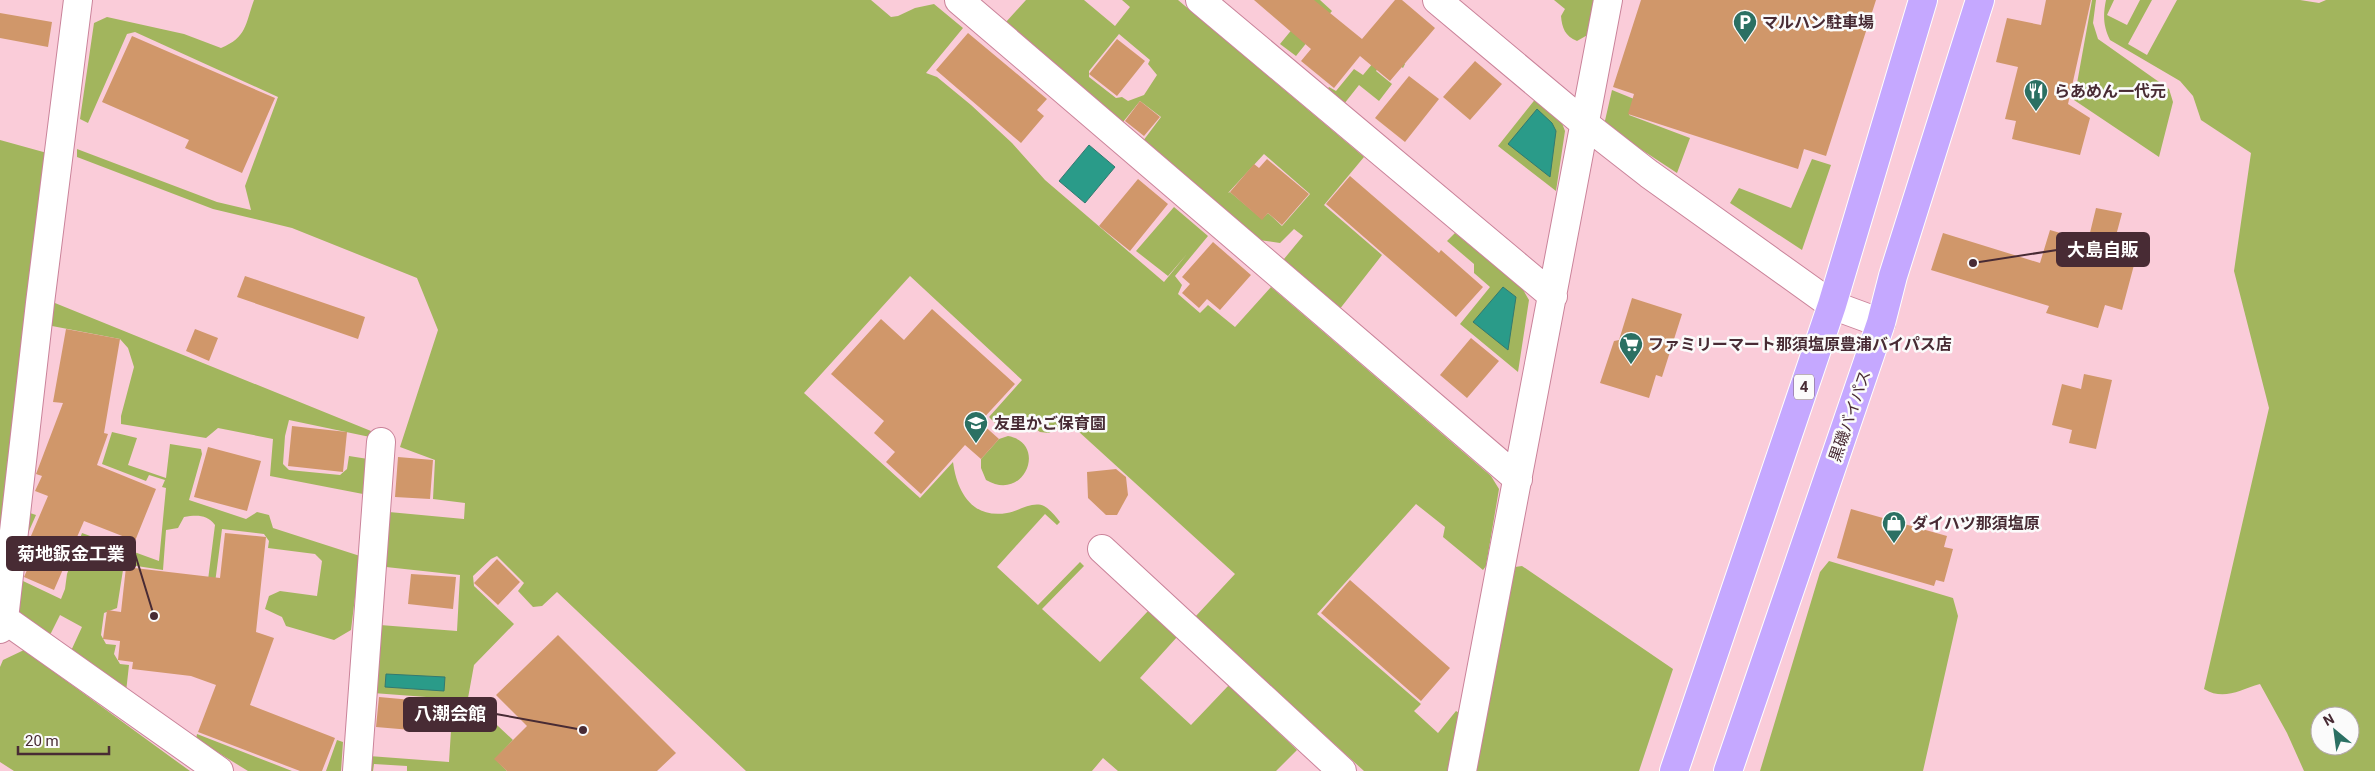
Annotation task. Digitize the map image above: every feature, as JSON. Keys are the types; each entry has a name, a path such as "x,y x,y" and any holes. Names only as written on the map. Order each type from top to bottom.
{"highway":[{"name":"4","path":"1674,771 1832,305 1923,0"},
{"name":"黒磯バイパス","path":"1728,771 1881,323 1893,276 1980,0"}],"street":[{"path":"78,0 1,622 219,771"},
{"path":"959,0 1518,479"},
{"path":"1200,0 1553,296"},
{"path":"1437,0 1585,124 1649,174 1832,305 1881,323"},
{"path":"1462,771 1608,0"},
{"path":"357,771 381,442"},
{"path":"1102,549 1342,771"}],"shaded area":[{"path":"254,0 871,0 891,17 898,16 915,8 934,4 963,28 926,73 937,77 971,105 1012,143 1045,180 1164,282 1187,254 1168,276 1136,251 1174,207 1208,236 1175,276 1182,285 1178,294 1200,313 1208,305 1235,327 1271,287 1491,476 1499,489 1486,566 1483,570 1443,537 1445,527 1416,504 1317,614 1421,704 1414,711 1438,733 1456,711 1461,714 1449,771 1364,771 1195,617 1235,574 1067,421 1049,433 1040,432 1024,421 1008,419 996,424 989,417 1022,380 910,276 804,393 920,498 953,462 958,483 963,493 968,501 984,512 995,514 1007,513 1039,505 1044,506 1053,513 1060,522 1057,525 1045,514 997,567 1038,605 1080,562 1084,566 1042,609 1100,662 1148,611 1177,637 1140,678 1191,725 1229,685 1297,750 1276,771 1118,771 1103,758 1092,771 746,771 557,592 542,606 533,607 518,591 524,583 497,556 491,559 473,576 474,586 514,624 474,665 468,698 513,740 495,759 507,771 407,771 407,766 374,764 373,771 367,771 369,756 449,762 453,699 373,693 380,625 457,631 460,575 386,567 389,512 464,519 465,503 433,499 435,460 400,447 438,330 417,278 292,228 213,209 77,157 77,149 217,202 251,210 245,186 278,97 135,32 127,34 88,123 80,119 94,23 107,17 184,34 221,48 230,44 240,35"},
{"path":"1026,0 1084,0 1115,26 1130,7 1122,0 1178,0 1364,157 1324,205 1382,255 1339,310 1284,263 1284,259 1303,236 1294,229 1280,243 1259,240 1143,141 1161,117 1140,101 1123,122 1006,22","holes":["1119,34 1150,60 1148,64 1157,75 1144,95 1128,101 1122,97 1116,98 1089,77 1089,71","1264,154 1310,194 1282,226 1268,213 1262,219 1230,192 1228,193"]},
{"path":"1309,0 1320,0 1332,11 1296,56 1280,44 1312,5"},
{"path":"1554,0 1597,0 1591,33 1577,41 1570,37 1563,28 1561,20 1565,9"},
{"path":"2092,0 2096,0 2093,23 2098,39 2169,89 2173,102 2159,157 2074,100"},
{"path":"2106,0 2114,0 2107,15 2127,25 2140,0 2152,0 2128,44 2147,55 2177,0 2300,0 2319,3 2326,0 2375,0 2375,771 2304,771 2287,733 2260,684 2225,694 2218,694 2204,689 2269,408 2234,271 2251,153 2201,120 2193,96 2180,81 2110,40 2104,16"},
{"path":"1371,36 1405,64 1403,68 1387,57 1376,71 1392,84 1379,101 1359,85 1344,104 1326,91 1329,87 1336,91 1354,69 1363,75 1378,57"},
{"path":"1612,90 1634,99 1629,115 1690,138 1677,173 1604,125"},
{"path":"1537,97 1560,118 1565,131 1556,191 1498,146"},
{"path":"1537,109 1552,123 1556,131 1550,177 1508,144"},
{"path":"0,140 47,153 0,590"},
{"path":"1089,145 1115,167 1085,203 1059,181"},
{"path":"1812,159 1831,165 1802,250 1730,203 1739,188 1791,208"},
{"path":"1455,233 1522,288 1529,300 1518,372 1460,324 1490,287 1474,273 1474,264 1447,241"},
{"path":"1503,287 1516,297 1508,350 1473,322"},
{"path":"50,301 371,431 370,437 289,420 285,436 283,464 289,470 340,475 347,469 349,456 368,459 363,494 270,476 273,439 218,428 206,438 121,424 121,416 134,367 128,348 120,339 52,326 47,321"},
{"path":"112,432 137,438 128,465 166,478 170,444 201,449 202,454 189,500 246,519 257,512 269,515 273,528 360,556 351,630 334,640 286,626 282,617 265,609 269,596 280,591 317,596 322,561 315,554 268,548 269,541 264,534 222,529 203,676 196,674 215,525 205,517 197,516 184,517 178,528 166,530 163,570 130,565 123,570 117,608 104,613 101,635 106,644 116,645 114,654 120,664 129,665 126,692 70,653 82,627 60,615 48,639 17,618 24,511 36,515 22,547 27,558 20,575 23,581 61,599 65,589 67,574 82,533 159,561 166,488 162,487 165,480 149,475 146,481 102,464"},
{"path":"1008,436 1020,441 1027,449 1029,459 1027,469 1021,478 1012,484 1000,485 986,480 981,468 981,459 999,439"},
{"path":"1829,561 1953,598 1958,616 1923,771 1760,771 1820,572"},
{"path":"1522,566 1673,669 1639,771 1476,771 1515,567"},
{"path":"24,650 190,771 14,771 0,762 0,667 3,660"},
{"path":"386,674 445,677 444,691 385,687"},
{"path":"197,734 292,771 248,771 196,739"},
{"path":"337,740 343,742 341,771 326,771"}],"building":[{"path":"1254,0 1314,0 1362,39 1395,0 1402,0 1435,28 1390,81 1360,56 1334,88 1301,61 1311,49"},
{"name":"マルハン駐車場","path":"1641,0 1876,0 1826,156 1804,149 1798,169 1628,114 1634,94 1613,87"},
{"path":"2046,0 2091,0 2068,104 2090,118 2080,155 2012,139 2016,121 2005,119 2018,67 1996,62 2007,18 2041,25"},
{"path":"0,13 52,22 48,47 0,38"},
{"path":"968,33 1047,99 1037,110 1044,116 1021,143 936,70"},
{"path":"132,36 275,98 242,173 185,148 189,140 102,102"},
{"path":"1117,39 1145,61 1117,96 1089,74"},
{"path":"1475,61 1502,84 1470,120 1443,97"},
{"path":"1409,76 1439,99 1405,142 1375,118"},
{"path":"1140,101 1160,117 1144,136 1125,121"},
{"path":"1267,159 1309,194 1282,225 1268,213 1262,220 1230,192 1254,164 1259,168"},
{"path":"1350,176 1439,253 1441,250 1483,287 1456,317 1326,204"},
{"path":"1138,179 1168,204 1130,251 1099,226"},
{"path":"2096,208 2122,213 2113,247 2120,249 2117,260 2134,265 2122,310 2105,305 2098,328 2046,313 2049,306 1931,270 1943,233 2040,263 2050,230 2088,241"},
{"path":"1213,242 1251,275 1220,310 1207,299 1199,308 1182,293 1190,284 1182,277"},
{"path":"245,276 365,317 358,339 237,297"},
{"path":"1632,298 1682,314 1662,377 1656,375 1649,398 1600,383 1614,341 1619,340"},
{"path":"932,309 1015,384 980,422 999,439 981,459 965,445 921,494 886,462 895,452 874,433 884,421 831,374 881,319 904,340"},
{"path":"66,329 120,339 104,433 108,434 97,465 156,489 135,541 84,521 54,590 24,577 33,556 27,553 28,543 48,496 35,491 42,476 36,474 63,403 53,402"},
{"path":"195,329 218,338 209,361 186,351"},
{"path":"1471,338 1499,361 1467,398 1440,375"},
{"path":"2084,374 2112,380 2096,449 2069,443 2072,430 2052,425 2062,384 2081,389"},
{"path":"292,426 347,432 343,472 288,466"},
{"path":"208,447 261,461 247,511 194,497"},
{"path":"398,457 433,460 430,499 395,497"},
{"path":"1116,469 1126,477 1128,495 1117,515 1106,515 1088,498 1087,472"},
{"path":"1851,509 1947,536 1944,547 1953,549 1944,582 1936,580 1934,586 1837,558"},
{"path":"225,533 266,537 256,632 274,638 250,705 335,738 322,771 300,771 198,732 216,685 191,676 132,669 133,662 118,660 120,641 103,639 107,610 121,612 126,567 220,578"},
{"path":"497,559 520,582 498,605 474,583"},
{"path":"411,574 456,577 453,609 408,604"},
{"path":"1350,580 1450,668 1421,701 1321,613"},
{"path":"558,635 676,753 657,771 507,771 494,759 527,726 496,695"},
{"path":"379,697 445,703 442,729 412,726 411,730 376,727"}],"place":[{"name":"マルハン駐車場","path":"1745,43"},
{"name":"らあめん一代元","path":"2036,112"},
{"name":"大島自販","path":"1973,263"},
{"name":"ファミリーマート那須塩原豊浦バイパス店","path":"1631,365"},
{"name":"友里かご保育園","path":"976,444"},
{"name":"ダイハツ那須塩原","path":"1894,544"},
{"name":"菊地鈑金工業","path":"154,616"},
{"name":"八潮会館","path":"583,730"}]}
